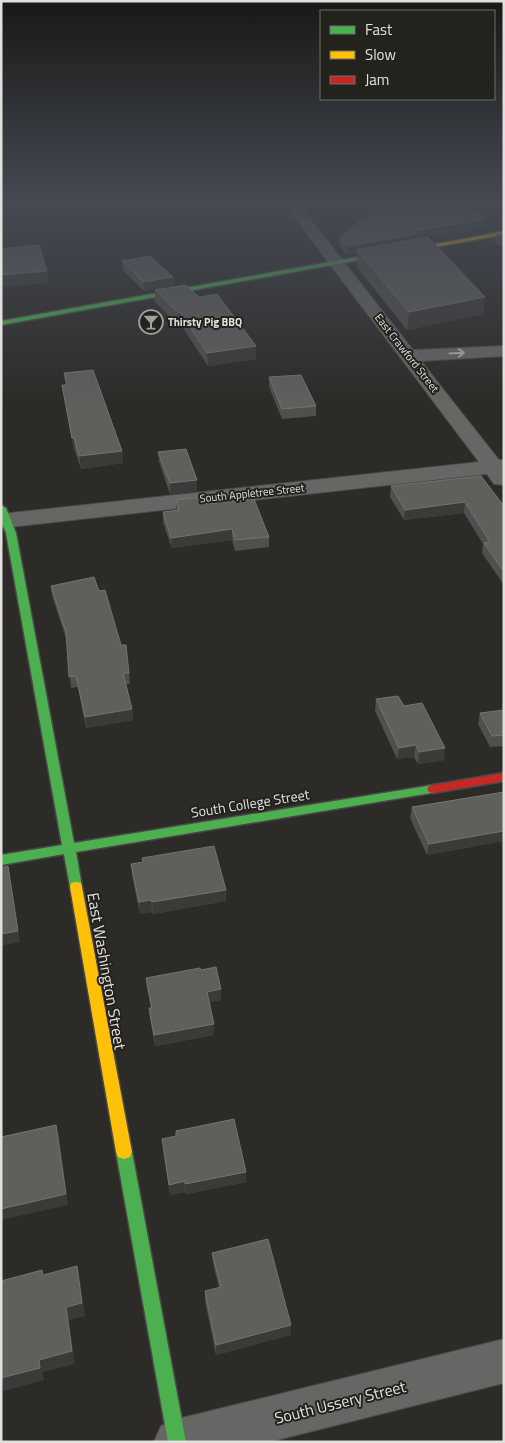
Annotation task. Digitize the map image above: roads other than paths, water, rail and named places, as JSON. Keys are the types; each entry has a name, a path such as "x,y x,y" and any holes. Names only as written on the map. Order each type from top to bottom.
{"street":[{"path":"1,323 301,269"},
{"name":"East Crawford Street","path":"341,269 500,471"},
{"path":"409,356 504,351"},
{"name":"South Appletree Street","path":"3,517 500,471"},
{"name":"East Washington Street","path":"3,517 11,533 177,1442"},
{"name":"South College Street","path":"1,860 68,847 504,777"},
{"name":"South Ussery Street","path":"177,1442 504,1362"}],"place":[{"name":"Thirsty Pig BBQ","path":"151,322"}]}
